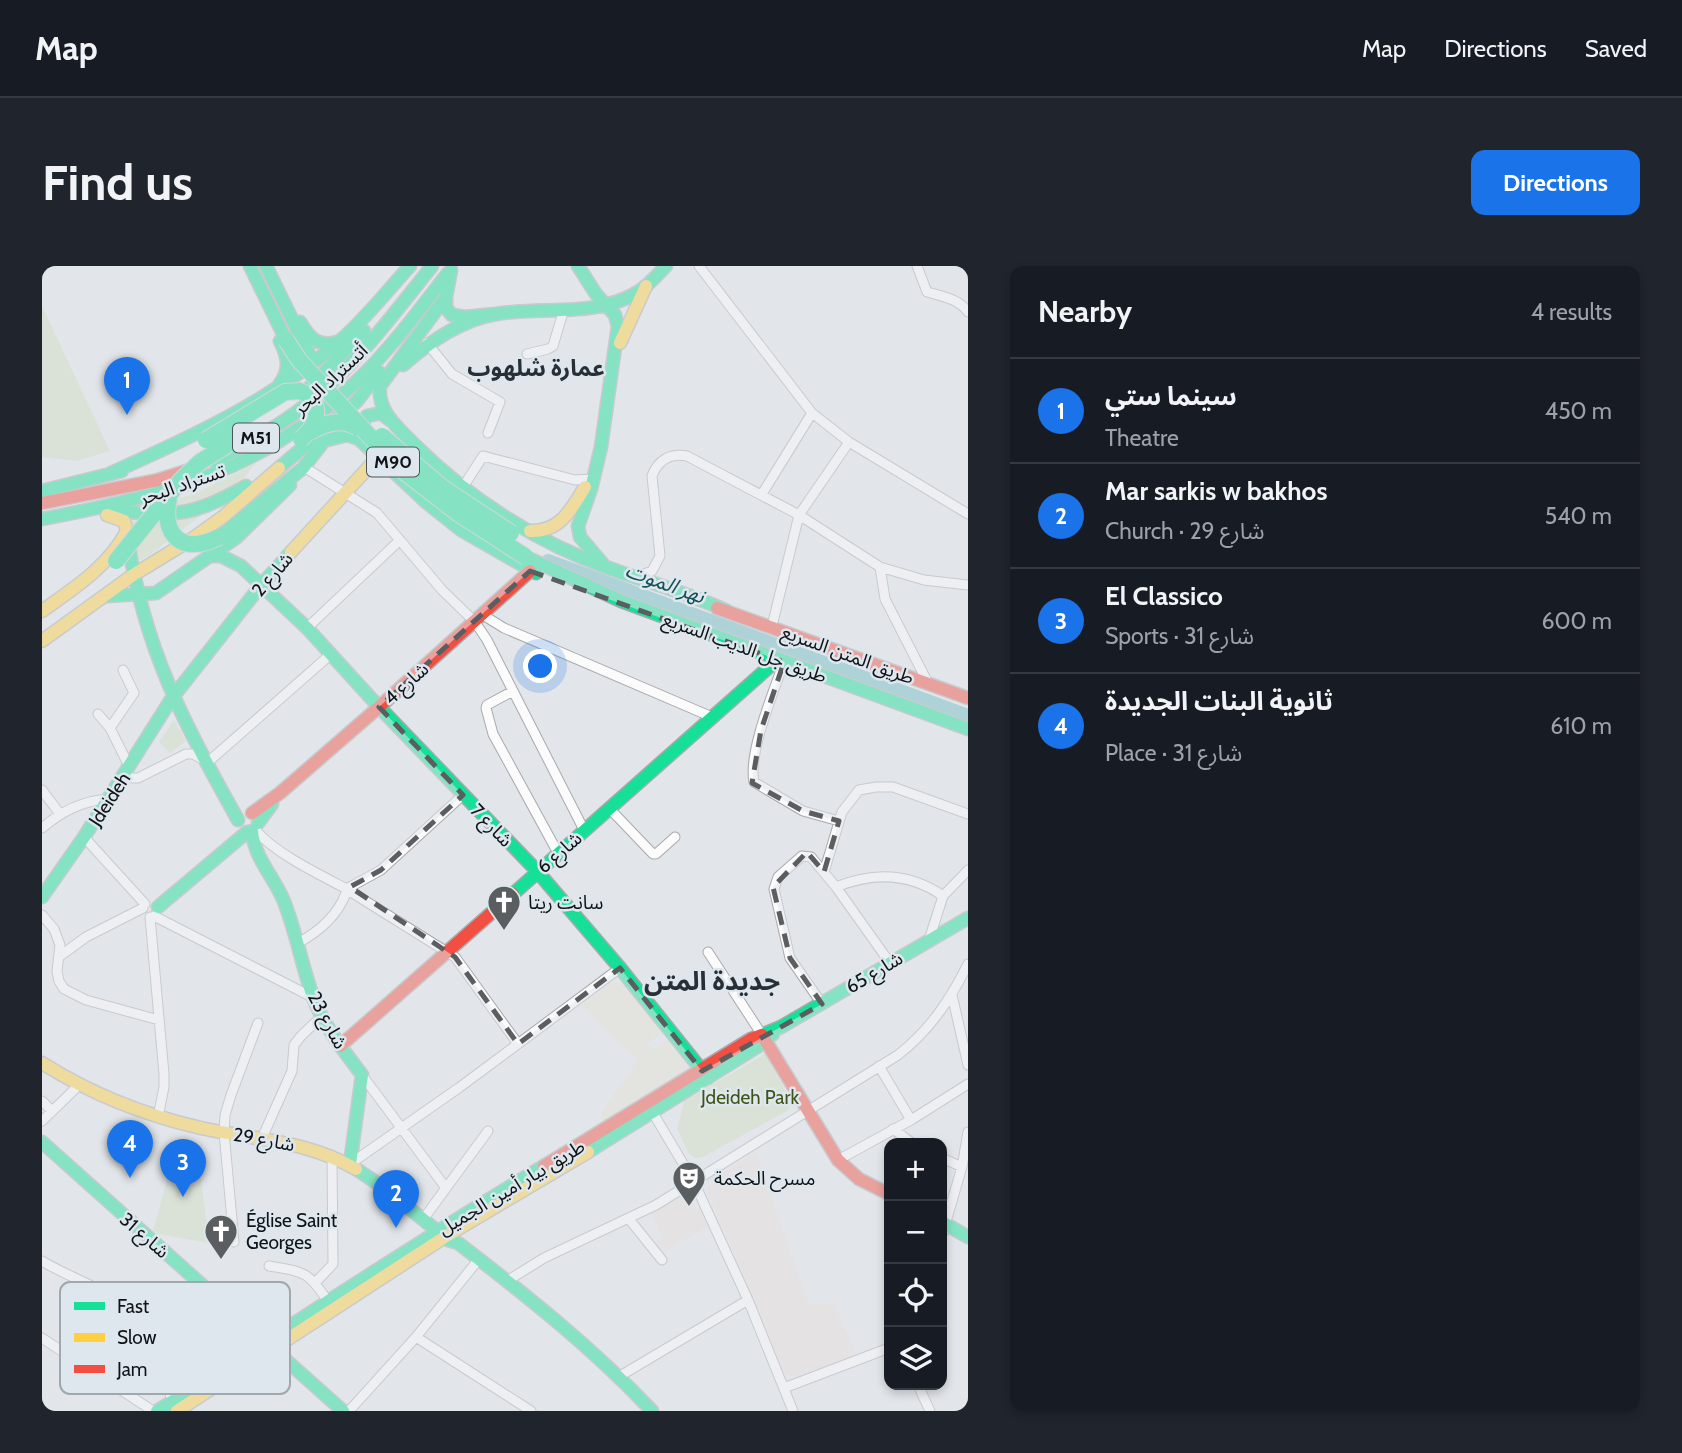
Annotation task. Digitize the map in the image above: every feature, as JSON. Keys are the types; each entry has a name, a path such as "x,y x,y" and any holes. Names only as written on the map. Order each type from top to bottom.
{"main road":[{"path":"242,266 286,354 287,372 278,387"},
{"name":"M90","path":"250,266 286,340 299,360 362,430 398,467 433,496 528,564"},
{"path":"268,266 312,339 328,345 343,338"},
{"name":"طريق جل الديب السريع","path":"268,266 312,360 357,412 391,445 447,491 511,533 592,569 727,611"},
{"name":"أتستراد البحر","path":"42,513 208,463 288,418 320,394 352,362 432,266"},
{"path":"578,266 618,322 616,353 601,447 590,494 579,519 578,533 592,554 605,566"},
{"path":"111,473 221,422 278,387 343,338 409,267"},
{"path":"403,365 446,302 453,268"},
{"name":"أتستراد البحر","path":"382,356 453,268"},
{"path":"446,302 450,315 455,316 605,304 651,275"},
{"path":"616,353 651,275"},
{"path":"565,309 586,299 589,283"},
{"path":"42,621 86,589 116,561 173,489 198,465 281,413 382,311 404,301"},
{"path":"446,302 384,378 379,393 383,408 392,422 425,457 463,487 529,530 605,566 704,600 727,611"},
{"path":"161,557 185,550 213,534 324,443 379,393 427,343 453,329 495,314"},
{"path":"42,640 132,575 224,516 343,414 372,383 379,372 382,356"},
{"name":"تستراد البحر","path":"42,513 114,505 161,494 250,458 326,407 382,356"},
{"path":"42,491 132,470 206,440 281,394 293,390 308,393 315,401 317,418 305,436"},
{"path":"392,422 381,414 371,414 364,419 360,428 363,437 395,472"},
{"path":"161,557 171,545 305,436 325,424 338,421 351,423 362,430"},
{"path":"97,600 117,593 146,596 156,593 211,555 223,540 303,468 324,443 339,436 353,436 461,530 528,564"},
{"name":"شارع 2","path":"172,698 262,584 378,457"},
{"path":"529,530 545,531 557,526 592,479"},
{"path":"42,513 187,512 207,506 246,486"},
{"path":"173,489 164,515 167,528 175,538 196,546 223,540"},
{"path":"42,611 98,569 121,544 127,529 126,522 121,518 91,513"},
{"name":"شارع 23","path":"127,529 132,575 145,629 172,698 226,798 248,823 258,853 283,898 314,999 340,1046 362,1075"},
{"path":"223,540 241,566"},
{"path":"211,555 221,556 241,566"},
{"name":"طريق جل الديب السريع","path":"528,564 968,729"},
{"name":"شارع 4","path":"151,910 479,619 528,564"},
{"name":"شارع 7","path":"241,566 307,628 537,871 705,1074"},
{"name":"طريق المتن السريع","path":"727,611 968,698"},
{"name":"شارع 6","path":"340,1046 712,717 781,661"},
{"name":"Jdeideh","path":"42,897 84,837 172,698"},
{"name":"شارع 65","path":"764,1038 968,918"},
{"path":"764,1038 838,1160 859,1179 884,1192"},
{"name":"طريق بيار أمين الجميل","path":"290,1333 764,1038"},
{"name":"شارع 29","path":"42,1063 78,1086 158,1117 313,1149 350,1164 380,1183 415,1213 447,1234 564,1326 620,1376 652,1411"},
{"name":"طريق بيار أمين الجميل","path":"290,1331 329,1303 653,1113 705,1074"},
{"path":"350,1164 362,1075"},
{"name":"شارع 31","path":"42,1142 200,1282"},
{"name":"شارع 29","path":"409,1206 427,1214 447,1234"},
{"path":"947,1229 968,1237"},
{"name":"شارع 31","path":"290,1362 346,1411"},
{"name":"طريق بيار أمين الجميل","path":"155,1411 174,1406 193,1394"}],"street":[{"path":"699,266 812,413 849,442 968,514"},
{"path":"917,266 927,292 951,299 966,307 968,312"},
{"path":"527,354 553,346 565,309"},
{"path":"427,343 452,374 500,402 488,433"},
{"path":"762,494 812,413"},
{"path":"772,626 799,515 849,442"},
{"path":"636,576 652,571 659,561 660,550 651,484 654,469 665,458 679,454 762,494 880,567 924,580 968,585"},
{"path":"463,487 482,456 575,480 592,479"},
{"path":"303,468 377,513 442,590 479,619 712,717"},
{"path":"307,628 400,540"},
{"path":"880,567 885,599 928,683"},
{"path":"479,619 487,640 584,830"},
{"path":"98,714 110,728 126,772 138,778 186,754 200,756 206,762 331,654"},
{"path":"781,661 761,730 753,771 754,782 803,811 839,821"},
{"path":"110,728 134,693 123,670"},
{"path":"513,691 487,705 493,734 558,853"},
{"path":"824,872 839,821 850,799 859,790 893,787 968,814"},
{"path":"42,790 60,814"},
{"path":"296,944 311,936 338,912 348,890 381,870 463,795"},
{"path":"42,828 60,814 83,803 108,799"},
{"path":"609,808 653,854 675,837"},
{"path":"248,823 278,849 446,951 463,966 518,1044"},
{"path":"84,837 151,910 314,999"},
{"path":"821,1004 790,958 774,885 778,877 802,856 811,857 824,872 890,963"},
{"path":"929,940 943,896 968,870"},
{"path":"836,887 864,878 897,877 922,884 943,896"},
{"path":"59,957 79,941 151,910"},
{"path":"151,910 164,1087 158,1117"},
{"path":"42,915 57,937 61,950 57,965 59,981 64,989 86,1000 159,1020"},
{"path":"708,952 764,1038"},
{"path":"507,1281 544,1258 629,1219 694,1182 918,1040 952,995 968,964"},
{"path":"350,1164 620,968"},
{"path":"952,995 968,1065"},
{"path":"262,1138 292,1071 294,1045 322,1016"},
{"path":"234,1242 224,1132 225,1115 258,1023"},
{"path":"879,1066 911,1120"},
{"name":"شارع 23","path":"362,1075 446,1188"},
{"path":"838,1160 911,1120 968,1084"},
{"path":"42,1121 78,1086"},
{"path":"42,1101 52,1111"},
{"path":"653,1113 694,1182 748,1300 793,1411"},
{"path":"893,1129 905,1138"},
{"path":"427,1214 488,1131"},
{"path":"947,1214 962,1167 968,1132"},
{"path":"316,1282 333,1264 332,1156"},
{"path":"947,1160 962,1167"},
{"path":"629,1219 662,1260"},
{"path":"346,1411 416,1337 479,1259"},
{"path":"43,1265 79,1282"},
{"path":"269,1266 300,1271 316,1282 329,1303"},
{"path":"620,1376 748,1300"},
{"path":"416,1337 531,1411"},
{"path":"42,1338 60,1350"},
{"path":"784,1388 884,1350"},
{"path":"920,1390 930,1411"},
{"path":"129,1394 155,1411"}],"highlighted area":[{"path":"530,571 784,662 761,730 752,783 803,811 839,821 824,872 807,852 773,887 790,958 822,1004 702,1071 620,968 518,1044 455,957 350,887 381,870 463,795 379,707"}],"shaded area":[{"path":"613,982 622,983 661,1032 647,1044 653,1050 667,1040 690,1067 690,1073 603,1126 601,1113 638,1060 610,1035 582,1004"},
{"path":"756,1152 809,1305 834,1304 857,1356 794,1377 784,1373 707,1190 713,1178"},
{"path":"688,1191 694,1206 696,1209 701,1207 710,1225 661,1254 654,1243 663,1237 651,1215"}],"green space":[{"path":"42,306 110,451 76,461 42,457"},
{"path":"256,463 240,483 196,507 168,507 171,501 196,493"},
{"path":"209,509 150,555 141,560 135,559 127,519"},
{"path":"174,720 186,741 170,753 159,742"},
{"name":"Jdeideh Park","path":"765,1054 790,1099 791,1105 787,1111 703,1157 696,1158 689,1154 677,1129 684,1101"},
{"path":"173,1157 199,1163 209,1243 153,1231"}],"waterway":[{"name":"نهر الموت","path":"548,560 968,715"}],"traffic: fast":[{"path":"250,266 286,340"},
{"path":"266,266 312,360"},
{"path":"111,473 202,431 288,381 350,332 410,266"},
{"path":"214,461 273,428 324,390 373,339 432,266"},
{"path":"578,266 596,294 615,315 618,326 601,447 591,489 578,526 580,537 603,564"},
{"path":"403,365 435,340 470,321 496,314 605,305 638,292 666,266"},
{"path":"451,270 446,297 380,386 382,403 390,418 456,482 528,531 606,567 727,611"},
{"path":"42,519 131,500 172,488 250,457 287,436 323,410 371,367 448,273"},
{"path":"446,297 446,308 452,315 465,317 495,314"},
{"path":"300,322 315,340 324,344 337,342"},
{"path":"309,388 364,331"},
{"path":"286,340 299,360 398,467 459,514 526,557"},
{"path":"279,385 287,363 280,341"},
{"path":"279,468 357,401 379,372"},
{"path":"206,440 285,392 300,391 311,396 316,408 313,425 301,439"},
{"path":"364,438 360,428 367,416 381,413 390,420"},
{"path":"310,432 333,423 357,427"},
{"path":"327,440 347,435 359,439 426,502 461,530 536,573"},
{"path":"382,436 443,488 511,533"},
{"path":"116,561 181,480 200,462 232,442"},
{"path":"219,537 303,468 321,445"},
{"path":"42,491 122,471"},
{"path":"106,596 156,593 237,537 290,485"},
{"path":"112,512 185,512 246,486"},
{"path":"169,498 168,523 177,539 195,544 219,537"},
{"path":"128,540 144,616 169,685 238,820"},
{"path":"42,897 84,837 172,698 262,584 291,552"},
{"path":"211,556 221,556 241,566 307,628 537,871 620,968 708,1078"},
{"path":"526,557 621,601 968,729"},
{"path":"513,894 778,659"},
{"path":"258,823 272,804"},
{"path":"252,831 256,849 288,912 319,1012 362,1075 350,1164"},
{"path":"158,907 247,832"},
{"path":"762,1035 781,1027 968,918"},
{"path":"588,1152 757,1047 773,1034"},
{"path":"42,1142 199,1282"},
{"path":"290,1325 544,1166"},
{"path":"356,1169 534,1302 606,1365 652,1411"},
{"path":"947,1225 968,1237"},
{"path":"290,1364 343,1411"},
{"path":"157,1411 183,1394"}],"traffic: slow":[{"path":"620,343 646,286"},
{"path":"291,552 378,457"},
{"path":"42,641 133,575 224,516 279,468"},
{"path":"530,531 557,524 585,487"},
{"path":"42,611 89,576 119,544 127,531 124,521 107,515"},
{"path":"42,1063 99,1094 159,1117 201,1128 299,1146 337,1159 356,1169"},
{"path":"290,1338 451,1233 588,1152"},
{"path":"177,1411 203,1394"}],"traffic: jam":[{"path":"42,503 158,480 193,469"},
{"path":"252,813 280,793 379,707 530,571"},
{"path":"717,608 968,698"},
{"path":"340,1046 513,894"},
{"path":"762,1035 838,1160 859,1179 884,1192"},
{"path":"544,1166 751,1039 762,1035"}],"place":[{"name":"سينما ستي","path":"127,415"},
{"name":"سانت ريتا","path":"504,932"},
{"name":"ثانوية البنات الجديدة","path":"130,1178"},
{"name":"El Classico","path":"183,1197"},
{"name":"مسرح الحكمة","path":"689,1208"},
{"name":"Mar sarkis w bakhos","path":"396,1228"},
{"name":"Église Saint Georges","path":"221,1261"}],"district":[{"name":"عمارة شلهوب","path":"536,368"},
{"name":"جديدة المتن","path":"712,981"}]}
